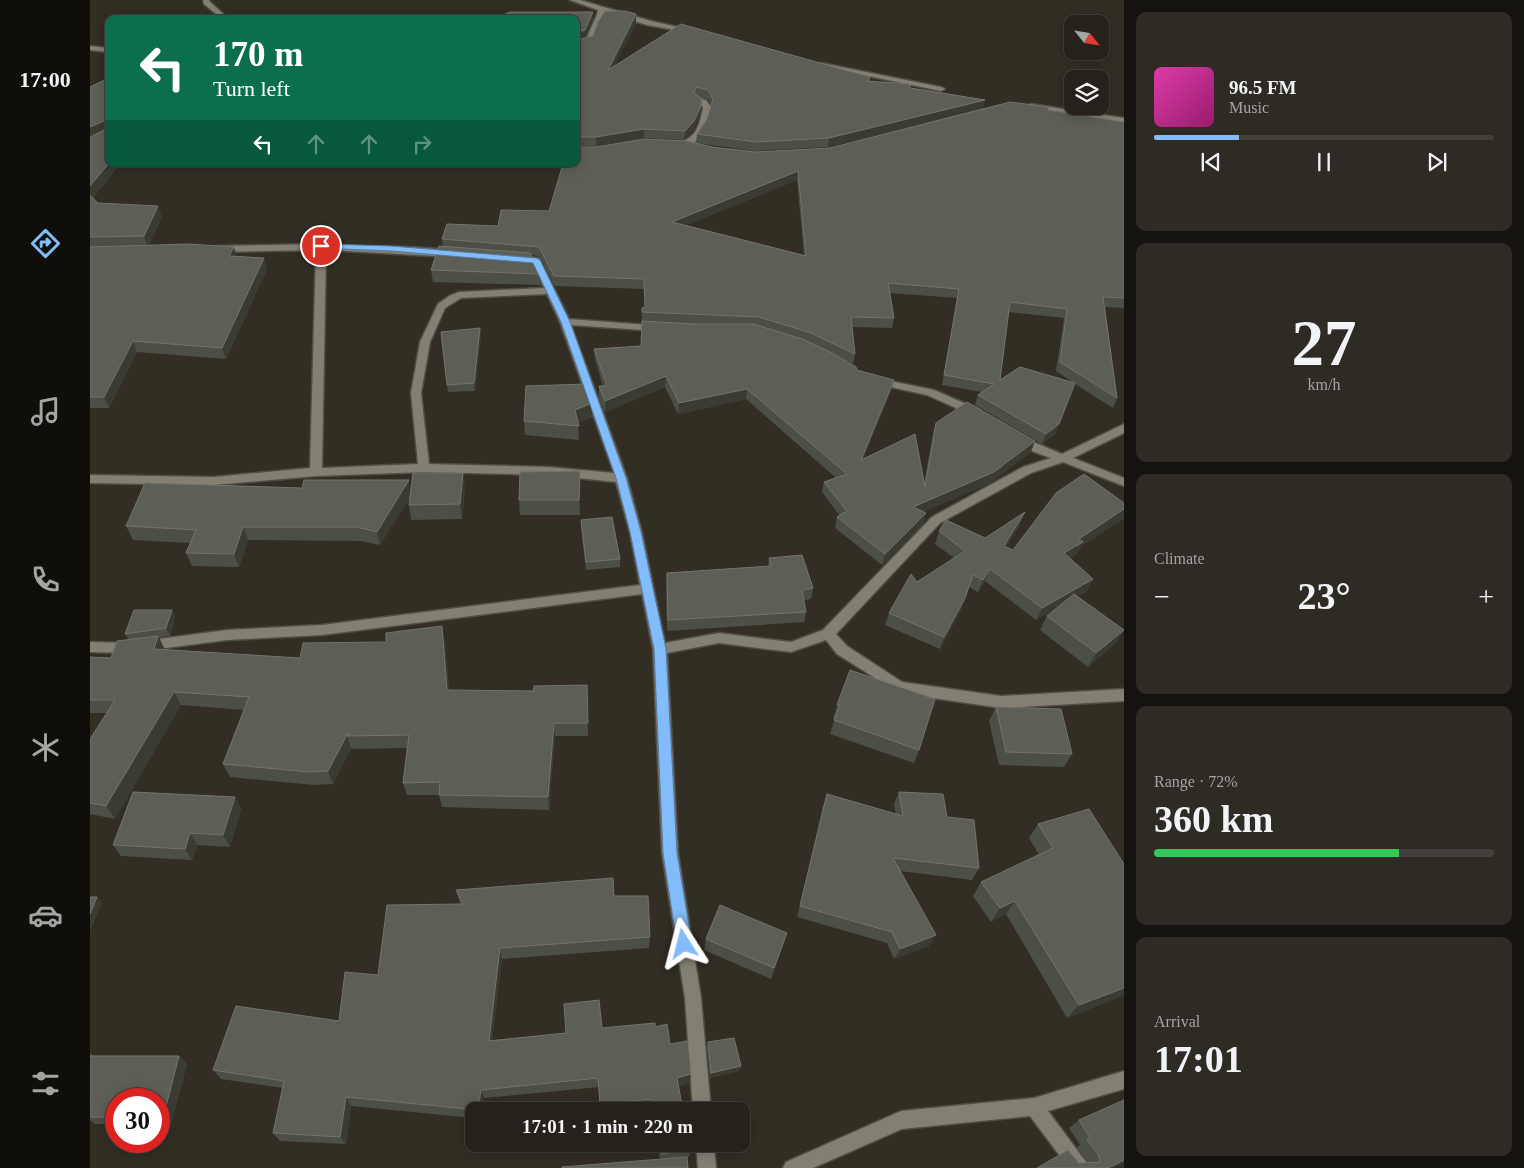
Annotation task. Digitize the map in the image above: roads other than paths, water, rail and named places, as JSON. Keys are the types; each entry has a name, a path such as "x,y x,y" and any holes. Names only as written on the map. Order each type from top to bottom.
{"street":[{"path":"206,0 206,3 223,15"},
{"path":"573,0 650,23 699,32"},
{"path":"580,44 590,41 592,30 600,22 602,8"},
{"path":"90,48 105,50"},
{"path":"813,63 942,89"},
{"path":"663,145 691,146 705,121 707,107 698,100"},
{"path":"1027,105 1124,120"},
{"path":"316,472 321,246"},
{"path":"205,249 321,246 391,248 459,254"},
{"path":"507,258 536,260 565,322 621,478 636,532 646,589 660,649 670,853 693,998 701,1102"},
{"path":"424,468 416,394 425,342 441,306 452,298 459,296 549,291"},
{"path":"565,322 672,328"},
{"path":"863,377 886,385 930,392 969,409 988,420"},
{"path":"660,649 719,638 791,647 828,634 936,520 1027,470 1064,458 1124,428"},
{"path":"1012,434 1027,444 1124,482"},
{"path":"90,479 213,481 316,472 424,468 548,471 621,478"},
{"path":"90,647 128,648 227,635 322,630 646,589"},
{"path":"828,634 842,650 899,687 1001,702 1124,695"},
{"path":"792,1168 901,1120 1034,1107 1124,1080"},
{"path":"1034,1107 1080,1168"},
{"path":"706,1152 707,1168"}]}
